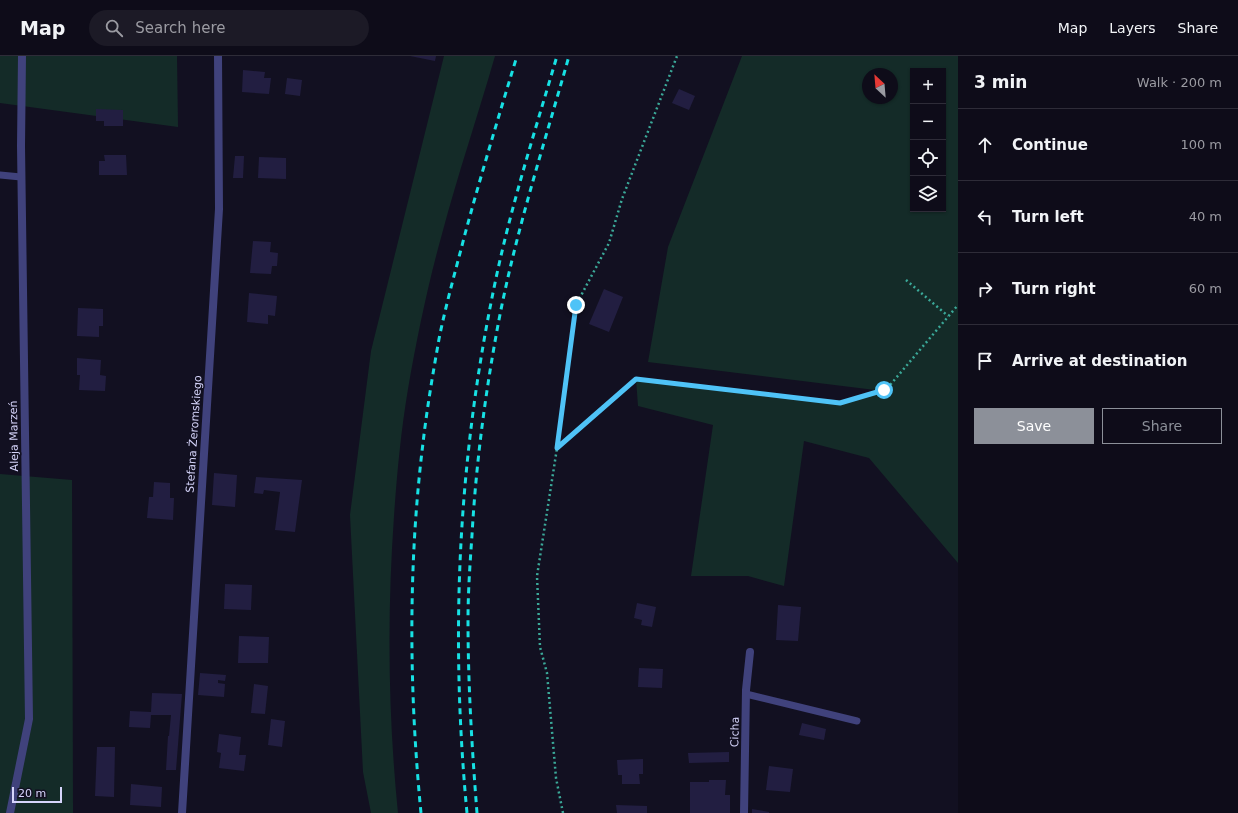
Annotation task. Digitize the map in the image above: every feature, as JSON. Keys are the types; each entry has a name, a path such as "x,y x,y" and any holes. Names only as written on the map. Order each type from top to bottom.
{"street":[{"name":"Aleja Marzeń","path":"10,813 29,719 21,177 22,56"},
{"name":"Stefana Żeromskiego","path":"182,813 219,209 218,56"},
{"name":"Cicha","path":"744,813 746,694 750,652"}],"lane":[{"path":"0,175 21,177"},
{"path":"746,694 857,721"}],"path":[{"path":"563,813 556,778 546,673 540,647 537,576 557,448 576,305 609,243 622,199 677,56"},
{"path":"906,280 948,316"},
{"path":"557,448 636,379 840,403 884,390 958,305"}],"green space":[{"path":"0,56 177,56 178,127 0,103"},
{"path":"444,56 495,56 437,253 423,311 408,389 396,484 390,590 390,702 398,813 371,813 363,772 350,515 371,351"},
{"path":"742,56 958,56 958,563 869,458 804,441 784,586 748,576 691,576 713,425 638,406 636,379 840,403 883,391 648,362 668,247"},
{"path":"0,474 72,480 73,813 0,813"}],"building":[{"path":"410,56 436,56 435,61"},
{"path":"243,70 265,72 264,78 271,78 269,94 242,92"},
{"path":"287,78 302,80 300,96 285,94"},
{"path":"679,89 695,96 689,110 672,103"},
{"path":"96,109 123,110 123,126 104,126 104,121 96,121"},
{"path":"104,155 126,155 127,175 99,175 99,161 105,161"},
{"path":"235,156 244,156 243,178 233,178"},
{"path":"259,157 286,158 286,179 258,178"},
{"path":"253,241 271,242 270,252 278,253 277,266 272,266 271,274 250,273"},
{"path":"604,289 623,297 609,332 589,324"},
{"path":"249,293 277,296 275,316 268,315 268,324 247,322"},
{"path":"78,308 103,309 103,326 99,326 99,337 77,336"},
{"path":"77,358 101,360 100,375 106,376 105,391 79,390 80,375 77,375"},
{"path":"214,473 237,475 235,507 212,505"},
{"path":"256,477 302,480 295,532 275,530 280,492 264,490 263,494 254,493"},
{"path":"154,482 170,483 170,498 174,498 173,520 147,518 149,497 153,497"},
{"path":"225,584 252,585 251,610 224,609"},
{"path":"637,603 656,607 652,627 641,625 642,620 634,618"},
{"path":"778,605 801,607 798,641 776,640"},
{"path":"239,636 269,637 268,663 238,663"},
{"path":"639,668 663,669 662,688 638,687"},
{"path":"200,673 226,675 225,681 218,680 218,683 225,684 224,697 198,695"},
{"path":"254,684 268,686 265,714 251,713"},
{"path":"152,693 182,694 176,770 166,770 171,715 151,715 150,728 129,727 130,711 151,712"},
{"path":"271,719 285,721 282,747 268,745"},
{"path":"802,723 826,729 824,740 799,735"},
{"path":"219,734 241,737 239,755 246,755 244,771 219,768 221,753 217,752"},
{"path":"97,747 115,747 114,797 95,796"},
{"path":"729,752 729,762 689,763 688,753"},
{"path":"643,759 643,774 639,774 640,784 622,784 622,775 618,775 617,760"},
{"path":"769,766 793,769 790,792 766,790"},
{"path":"709,780 726,780 725,795 730,795 730,813 690,813 690,782 709,782"},
{"path":"131,784 162,787 161,807 130,805"},
{"path":"616,805 647,806 647,813 617,813"},
{"path":"752,809 769,812 769,813 752,813"}],"railway":[{"path":"421,813 414,720 412,628 418,489 425,430 439,339 448,300 477,190 517,56"},
{"path":"467,813 459,680 459,613 465,481 482,349 501,254 557,56"},
{"path":"477,813 472,741 468,609 476,482 482,430 489,377 505,291 530,190 569,56"}],"route":[{"path":"576,305 557,448 636,379 840,403 884,390"}]}
